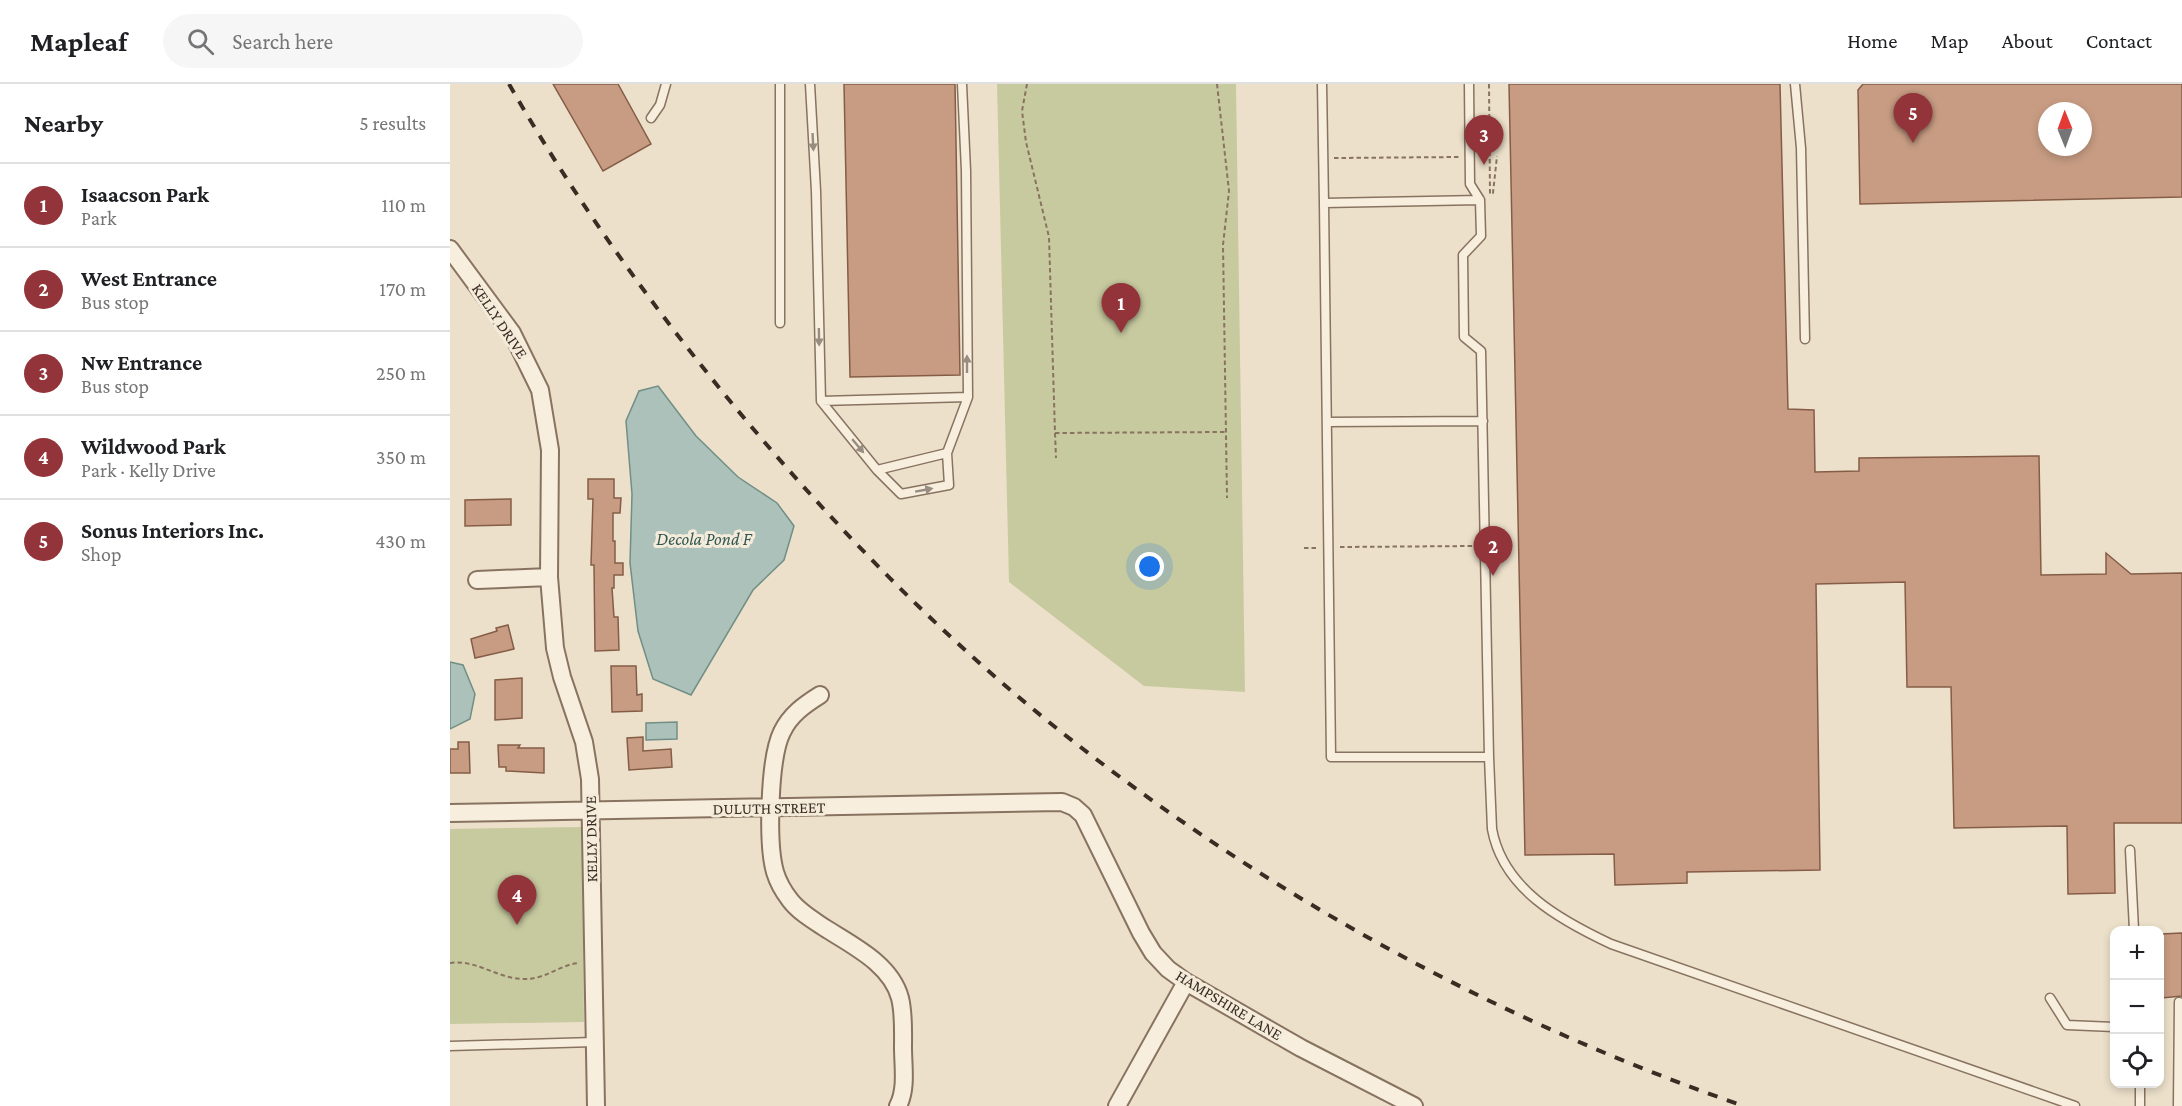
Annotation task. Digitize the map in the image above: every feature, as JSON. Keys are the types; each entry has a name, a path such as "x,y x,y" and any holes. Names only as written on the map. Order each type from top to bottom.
{"street":[{"name":"KELLY DRIVE","path":"451,253 512,333 540,390 549,450 549,577 555,648 562,677 584,742 590,779 596,1106"},
{"path":"477,580 549,577"},
{"path":"820,695 798,709 782,732 773,758 771,808 772,854 775,871 782,888 804,914 872,959 884,970 894,985 900,997 902,1015 904,1088 898,1106"},
{"name":"DULUTH STREET","path":"450,813 1062,802 1074,807 1083,815"},
{"name":"HAMPSHIRE LANE","path":"1083,815 1140,933 1153,953 1168,969 1186,982 1301,1048 1414,1106"},
{"path":"1117,1106 1186,982"}],"lane":[{"path":"651,118 660,105 666,84"},
{"path":"780,84 780,323"},
{"path":"810,84 816,191 821,401 877,470 901,494 949,485 948,453 968,397 966,171 962,84"},
{"path":"1322,84 1331,756 1489,757"},
{"path":"1469,84 1470,184 1480,200 1481,236 1463,255 1464,337 1481,351 1492,829 1499,852 1512,876 1524,889 1564,921 1611,944 2074,1106"},
{"path":"1795,84 1801,148 1805,339"},
{"path":"1324,203 1480,200"},
{"path":"821,401 968,397"},
{"path":"1327,422 1483,421"},
{"path":"877,470 948,453"},
{"path":"2130,850 2134,926"},
{"path":"2050,998 2067,1025 2110,1027"},
{"path":"2178,1106 2179,1002"},
{"path":"450,1046 594,1042"},
{"path":"2140,1088 2140,1106"}],"path":[{"path":"1027,84 1022,111 1026,142 1049,237 1056,458"},
{"path":"1217,84 1229,191 1223,245 1227,498"},
{"path":"1489,84 1490,194 1493,193 1497,156"},
{"path":"1331,158 1489,156"},
{"path":"1055,433 1226,432"},
{"path":"1304,548 1485,546"},
{"path":"450,963 472,964 512,978 522,979 544,977 572,963 579,963"}],"green space":[{"path":"997,84 1236,84 1245,692 1144,686 1009,582"},
{"path":"582,827 584,1022 450,1024 450,829"}],"water":[{"name":"Decola Pond F","path":"658,386 696,436 738,477 777,503 794,526 784,560 753,590 691,695 653,679 638,631 630,563 632,494 626,421 639,391"},
{"path":"450,662 463,665 475,694 470,719 450,729"},
{"path":"677,722 677,739 646,740 646,723"}],"building":[{"path":"553,84 618,84 651,144 603,171"},
{"path":"844,84 955,84 960,375 850,377"},
{"path":"1509,84 1780,84 1788,409 1814,410 1815,472 1859,471 1859,458 2039,456 2041,575 2106,574 2106,553 2131,574 2182,573 2182,823 2114,823 2115,893 2068,894 2067,826 1954,828 1951,687 1907,687 1905,582 1816,584 1820,870 1687,872 1687,883 1615,885 1614,854 1525,855"},
{"path":"1863,84 2182,84 2182,197 1860,204 1858,90"},
{"path":"588,479 614,479 614,498 621,498 620,513 613,513 613,541 615,541 615,563 623,563 623,575 614,575 614,588 612,588 614,617 618,617 619,650 595,651 594,565 591,565 593,499 588,499"},
{"path":"511,499 511,525 465,526 465,500"},
{"path":"508,625 514,649 475,658 471,639"},
{"path":"611,666 636,666 637,695 642,694 642,711 612,712"},
{"path":"522,678 522,718 495,720 495,680"},
{"path":"643,737 643,751 671,749 672,767 629,770 627,738"},
{"path":"458,742 469,742 470,773 450,773 450,749 458,749"},
{"path":"498,745 544,748 544,773 506,771 506,767 499,767"},
{"path":"2182,933 2182,996 2164,998 2164,934"}],"railway":[{"path":"509,84 585,207 670,325 730,401 809,493 893,581 936,623 1027,704 1151,799 1230,853 1311,904 1394,952 1479,996 1566,1036 1654,1073 1744,1106"}],"place":[{"name":"Sonus Interiors Inc.","path":"1913,143"},
{"name":"Nw Entrance","path":"1484,165"},
{"name":"Isaacson Park","path":"1121,333"},
{"name":"West Entrance","path":"1493,576"},
{"name":"Wildwood Park","path":"517,925"}]}
